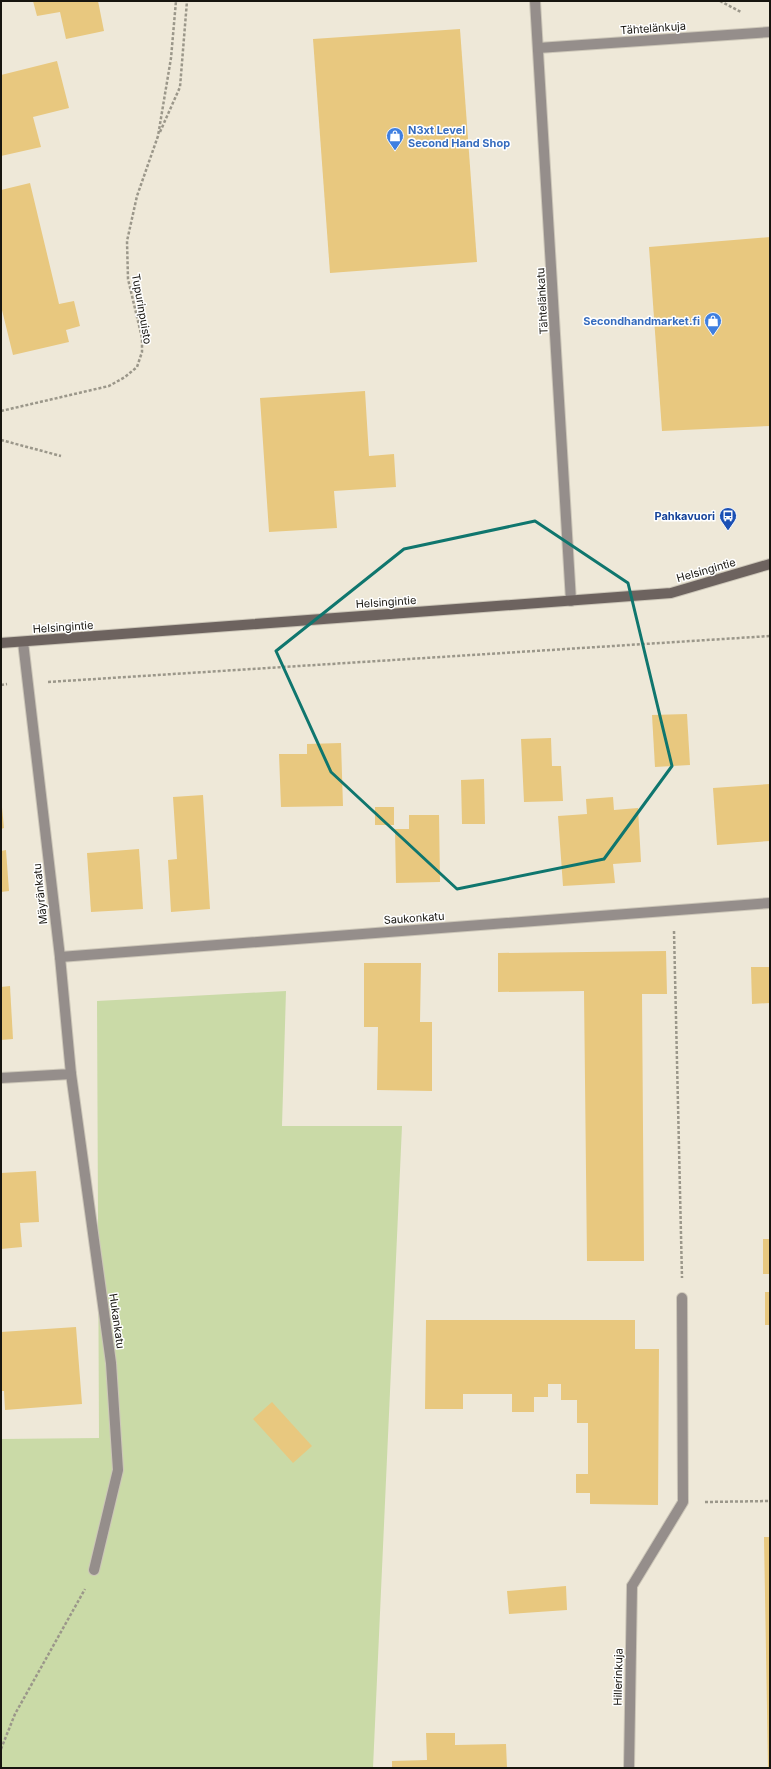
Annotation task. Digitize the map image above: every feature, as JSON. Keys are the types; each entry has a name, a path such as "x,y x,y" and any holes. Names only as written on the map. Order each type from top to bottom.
{"main road":[{"name":"Helsingintie","path":"1,644 671,593 770,564"}],"street":[{"name":"Tähtelänkatu","path":"535,1 571,601"},
{"name":"Tähtelänkuja","path":"538,48 770,32"},
{"name":"Mäyränkatu","path":"23,642 60,957 71,1074"},
{"name":"Saukonkatu","path":"60,957 770,903"},
{"path":"1,1078 71,1074"},
{"name":"Hukankatu","path":"71,1074 110,1363 118,1470 94,1570"},
{"path":"682,1298 683,1502"},
{"name":"Hillerinkuja","path":"629,1768 632,1586 683,1502"}],"path":[{"name":"Tupurinpuisto","path":"158,136 171,58 176,1"},
{"name":"Tupurinpuisto","path":"1,411 109,386 125,377 137,367 142,352 142,338 128,279 127,241 137,196 158,136 180,87 187,1"},
{"path":"1,440 61,456"},
{"path":"1,685 770,636"},
{"path":"674,910 682,1298"},
{"path":"683,1502 770,1501"},
{"path":"1,1749 15,1714 94,1570"}],"highlighted area":[{"path":"535,521 628,583 672,766 604,859 457,889 331,772 276,651 404,549"}],"green space":[{"path":"286,991 282,1126 402,1126 373,1768 1,1768 1,1439 99,1438 97,1001"}],"building":[{"path":"33,1 98,1 104,31 66,39 60,12 37,16"},
{"name":"N3xt Level Second Hand Shop","path":"460,29 477,262 330,273 313,39"},
{"path":"57,61 69,108 33,117 41,147 1,156 1,75"},
{"path":"30,183 59,304 74,301 80,326 66,330 69,342 13,355 1,306 1,190"},
{"name":"Secondhandmarket.fi","path":"770,237 770,426 662,431 649,247"},
{"path":"365,391 369,456 394,454 396,487 334,491 337,528 269,532 260,398"},
{"path":"687,714 690,765 655,767 652,715"},
{"path":"551,738 552,766 561,766 563,801 524,802 521,739"},
{"path":"341,743 343,806 281,807 279,754 307,754 307,744"},
{"path":"484,779 485,824 462,824 461,780"},
{"path":"770,784 770,841 717,845 713,788"},
{"path":"203,795 210,909 171,912 168,860 177,859 173,797"},
{"path":"1,797 4,828 1,829"},
{"path":"613,797 614,810 638,808 641,862 613,864 615,883 563,886 558,816 587,814 586,799"},
{"path":"375,807 394,807 394,825 375,825"},
{"path":"409,815 439,815 440,882 396,883 395,829 409,829"},
{"path":"139,849 143,909 91,912 87,853"},
{"path":"6,850 9,891 1,892 1,851"},
{"path":"666,951 667,994 642,994 644,1261 587,1261 584,991 498,992 498,953"},
{"path":"364,963 421,963 420,1022 432,1022 432,1091 377,1090 378,1027 364,1027"},
{"path":"751,967 770,967 770,1003 752,1004"},
{"path":"10,986 13,1039 1,1040 1,987"},
{"path":"36,1171 39,1222 20,1223 22,1247 1,1249 1,1173"},
{"path":"763,1239 770,1239 770,1274 763,1274"},
{"path":"765,1292 770,1292 770,1325 765,1325"},
{"path":"426,1320 635,1320 635,1349 659,1349 658,1505 590,1504 590,1493 576,1493 576,1474 588,1474 588,1423 577,1423 577,1400 561,1400 561,1384 548,1384 548,1397 534,1397 534,1412 512,1412 512,1394 463,1394 463,1409 425,1409"},
{"path":"76,1327 82,1404 5,1410 4,1391 1,1391 1,1332"},
{"path":"272,1402 312,1446 293,1463 253,1419"},
{"path":"764,1537 770,1537 770,1768 768,1768"},
{"path":"566,1586 567,1610 509,1614 507,1591"},
{"path":"426,1733 455,1733 455,1745 506,1744 507,1768 392,1768 392,1761 427,1760"}],"place":[{"name":"N3xt Level Second Hand Shop","path":"395,151"},
{"name":"Secondhandmarket.fi","path":"713,336"},
{"name":"Pahkavuori","path":"728,531"}]}
